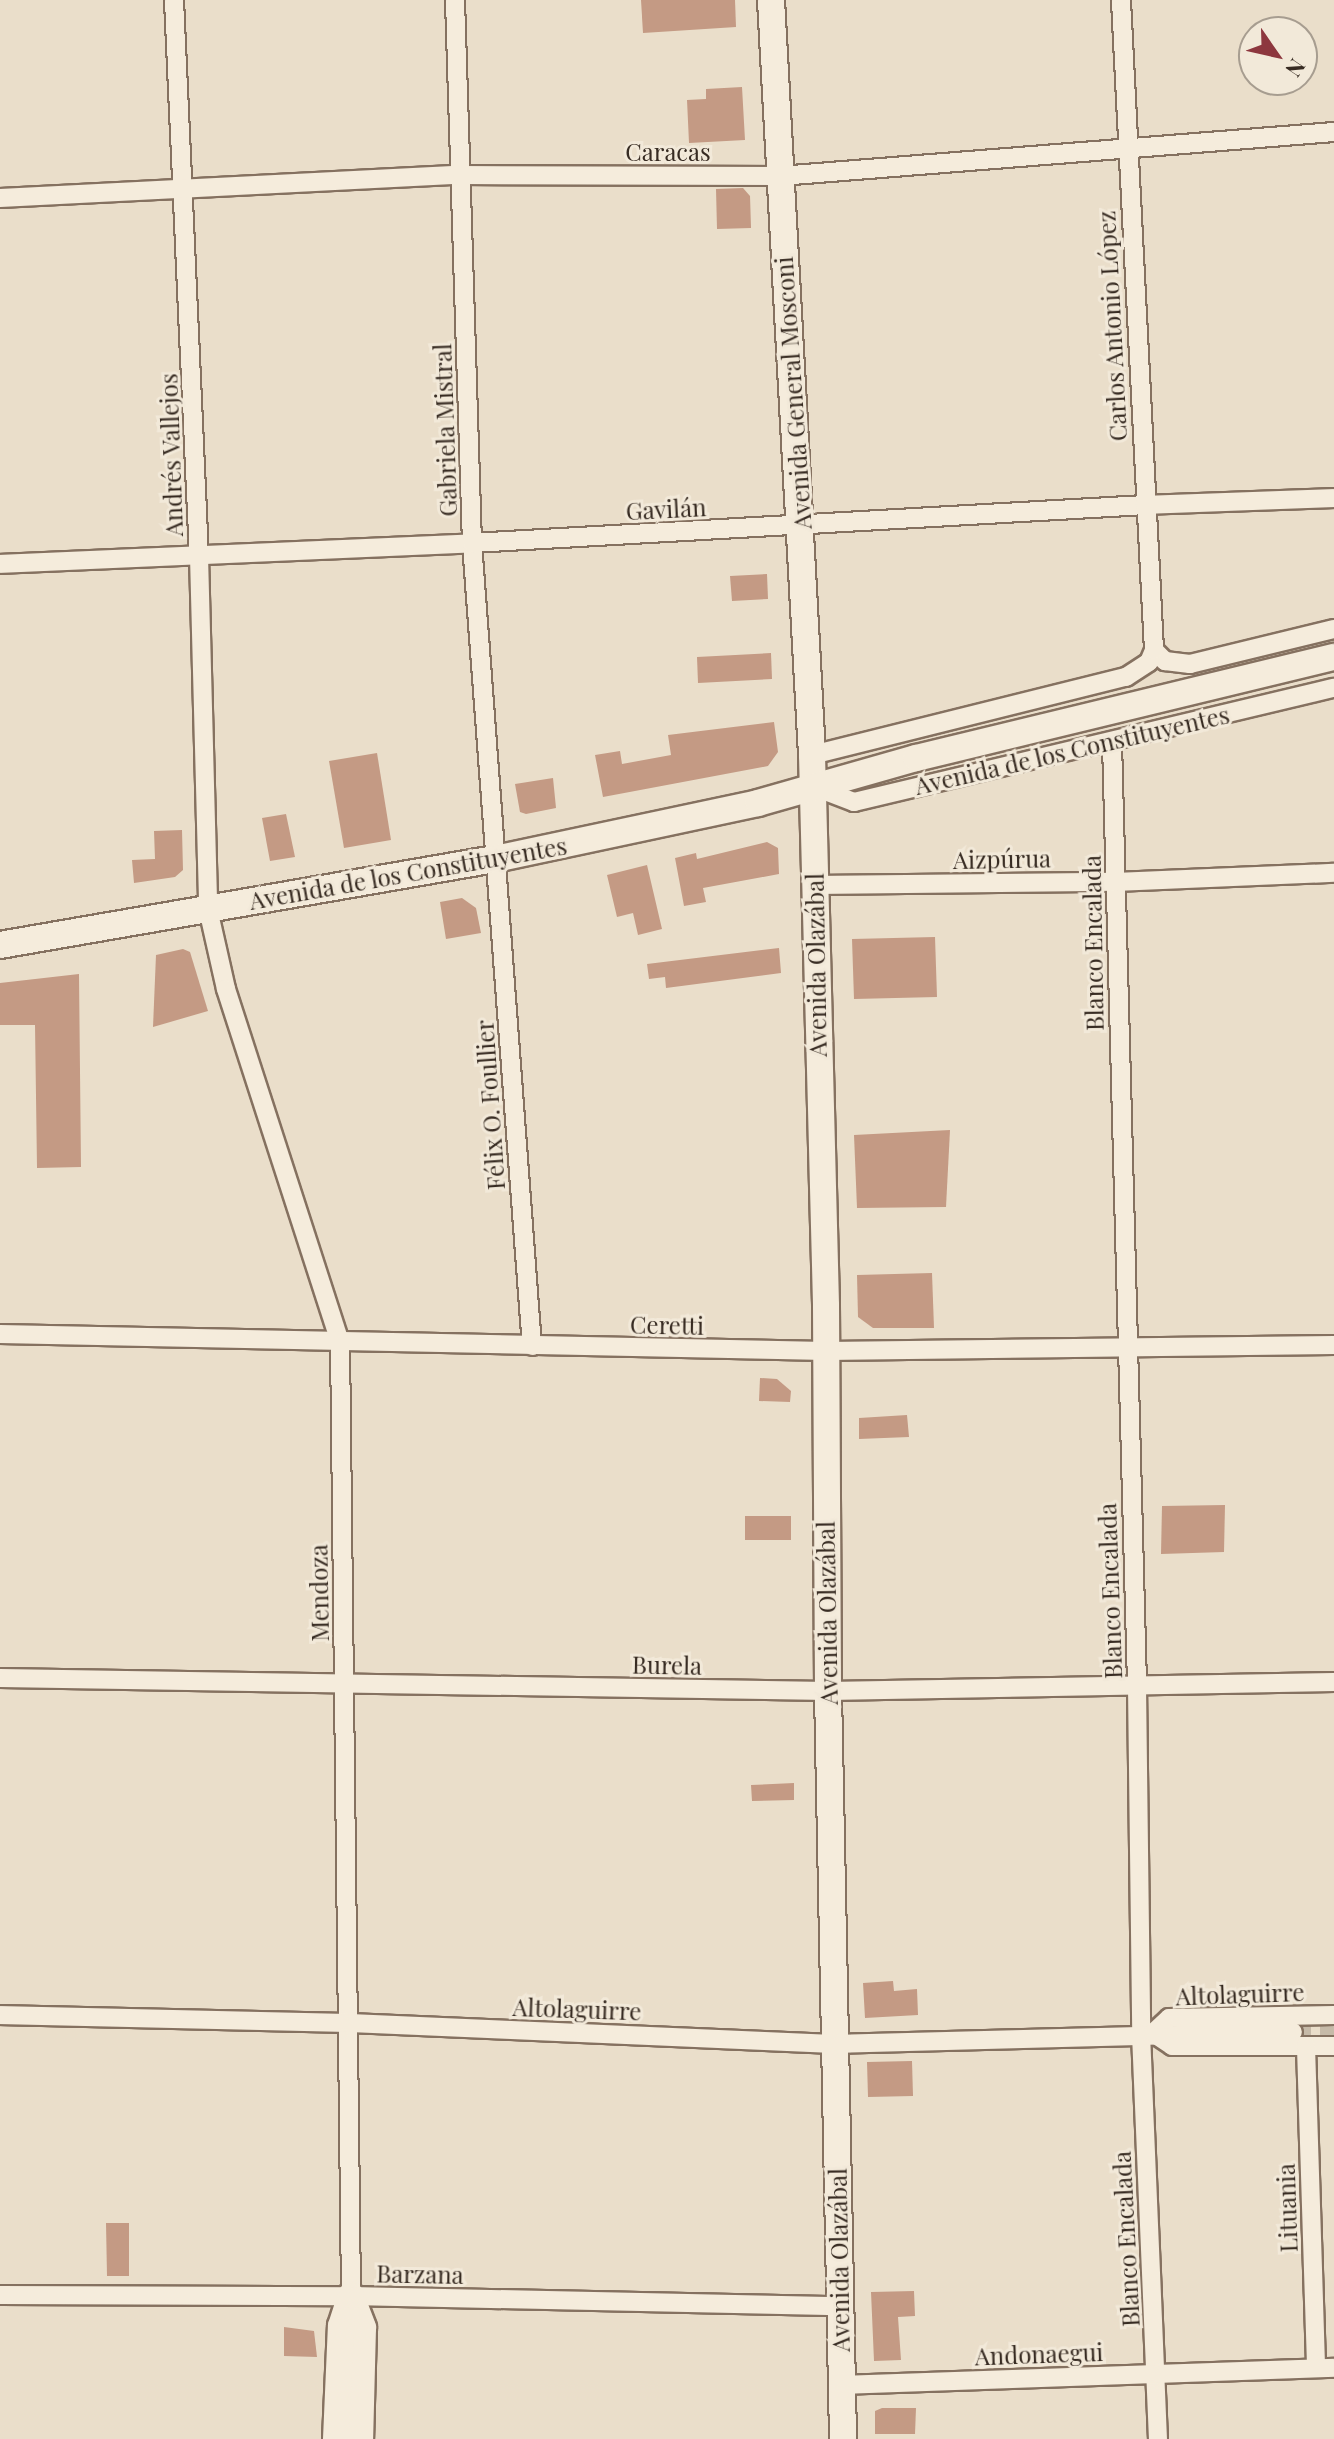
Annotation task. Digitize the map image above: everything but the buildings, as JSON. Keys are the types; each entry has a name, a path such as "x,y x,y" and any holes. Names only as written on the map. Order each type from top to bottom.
{"main road":[{"name":"Avenida General Mosconi","path":"771,0 802,525 812,786"},
{"name":"Avenida de los Constituyentes","path":"0,945 495,859 758,803 812,786 1334,657"},
{"name":"Avenida Olazábal","path":"812,786 826,1351 828,1691 843,2439"},
{"path":"336,2439 341,2326 351,2296"},
{"path":"351,2296 363,2328 360,2439"}],"street":[{"name":"Andrés Vallejos","path":"174,0 199,556 208,909"},
{"name":"Gabriela Mistral","path":"455,0 472,543 495,859"},
{"name":"Carlos Antonio López","path":"1121,0 1154,650"},
{"name":"Caracas","path":"0,198 462,175 780,176 1128,151 1334,132"},
{"name":"Gavilán","path":"0,564 1334,498"},
{"path":"812,755 1126,677 1149,662 1154,650 1165,661 1190,664 1334,629"},
{"name":"Avenida de los Constituyentes","path":"812,786 854,802 1334,688"},
{"name":"Blanco Encalada","path":"1112,742 1158,2439"},
{"name":"Félix O. Foullier","path":"495,859 532,1346"},
{"name":"Aizpúrua","path":"814,885 1115,882 1334,873"},
{"name":"Mendoza","path":"208,909 226,989 340,1341 351,2296"},
{"name":"Ceretti","path":"0,1334 826,1351 1334,1345"},
{"name":"Burela","path":"0,1678 828,1691 1334,1682"},
{"name":"Altolaguirre","path":"0,2015 350,2023 834,2044 1293,2032"},
{"name":"Altolaguirre","path":"1147,2034 1169,2018 1334,2015"},
{"name":"Altolaguirre","path":"1147,2034 1172,2046 1334,2046"},
{"name":"Lituania","path":"1306,2047 1325,2368"},
{"name":"Barzana","path":"0,2295 351,2296 840,2306"},
{"name":"Andonaegui","path":"842,2385 1325,2368"}],"tunnel":[{"path":"1293,2032 1334,2031"}]}
